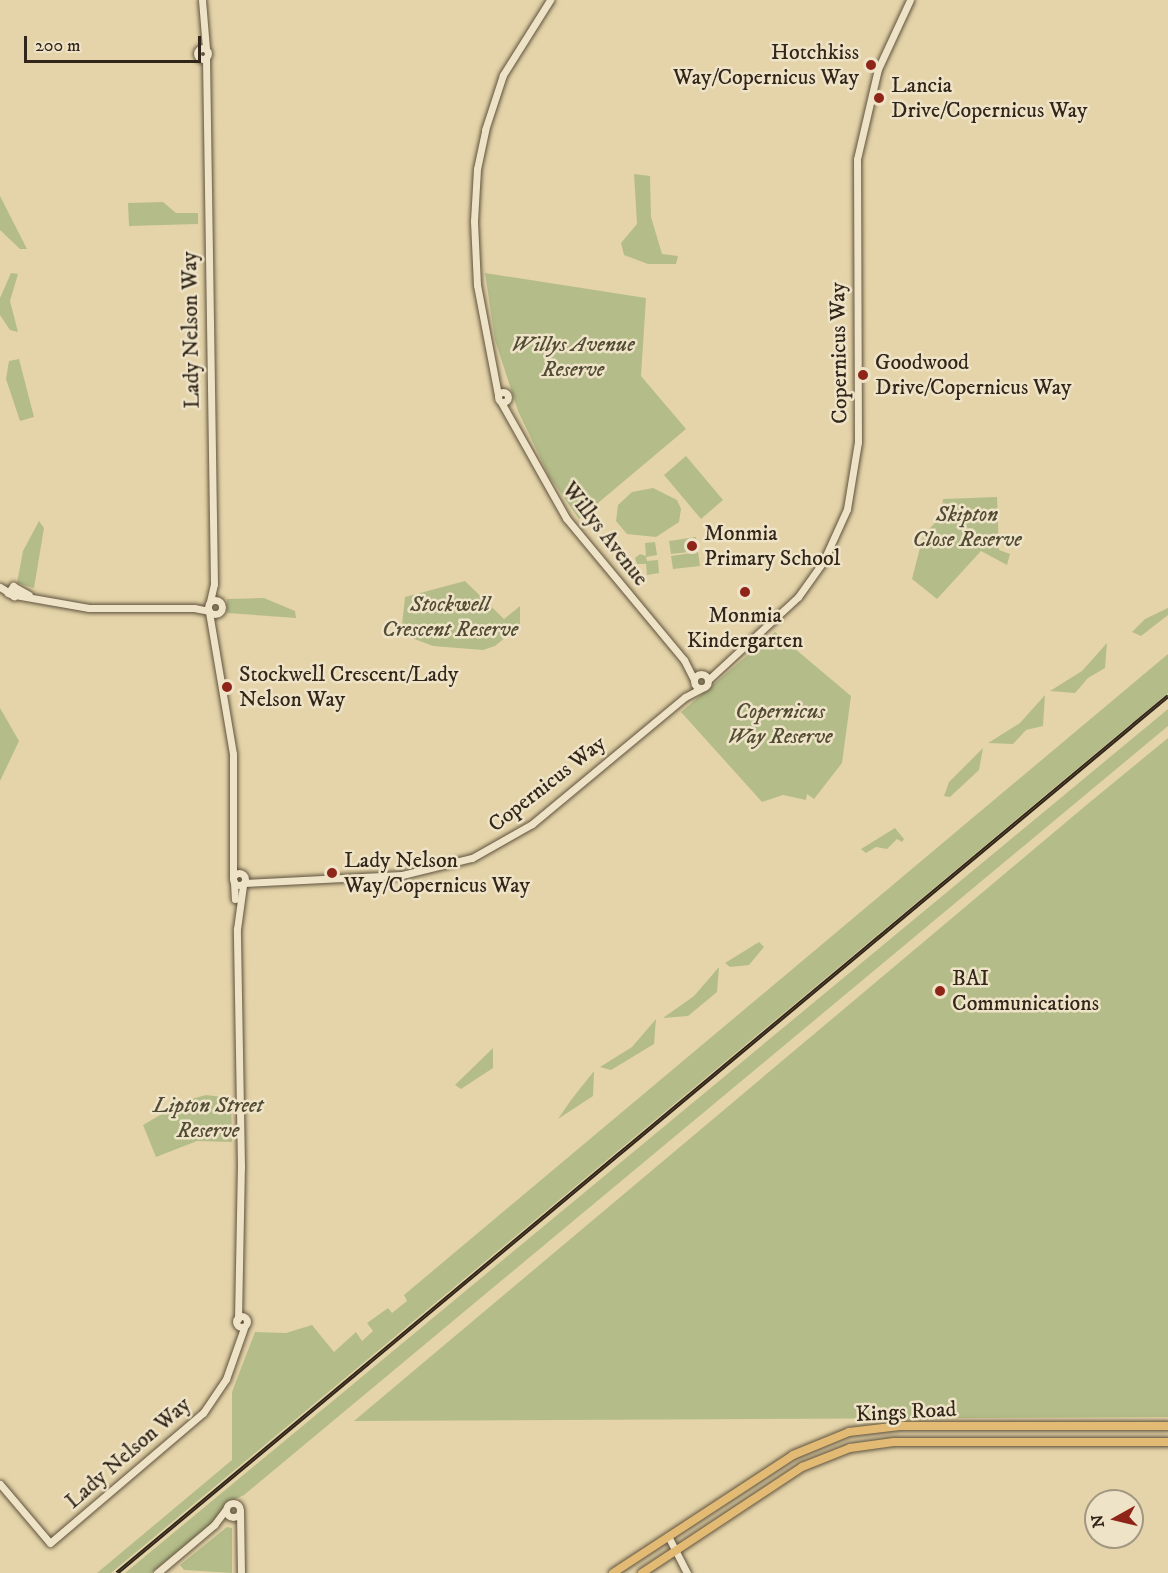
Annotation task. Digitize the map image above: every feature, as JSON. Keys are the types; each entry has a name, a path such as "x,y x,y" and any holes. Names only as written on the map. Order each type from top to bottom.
{"main road":[{"name":"Kings Road","path":"613,1573 793,1455 849,1432 889,1426 1168,1426"},
{"name":"Kings Road","path":"642,1573 802,1467 861,1446 894,1442 1168,1442"}],"street":[{"name":"Lady Nelson Way","path":"0,1484 50,1543 203,1413 222,1387 236,1352 241,1322 233,754 215,631 209,607 214,584 202,0"},
{"name":"Willys Avenue","path":"550,0 503,75 484,130 477,169 476,275 495,371 512,421 566,518 684,660 704,676"},
{"name":"Copernicus Way","path":"704,676 721,665 798,597 823,562 847,510 858,442 857,159 878,69 910,0"},
{"name":"Lady Nelson Way","path":"214,584 220,603 215,631"},
{"path":"0,586 34,597 89,608 194,608 209,607 220,603"},
{"path":"209,607 220,611"},
{"name":"Willys Avenue","path":"684,660 694,681"},
{"path":"702,688 694,681 704,676"},
{"path":"702,688 704,676"},
{"name":"Copernicus Way","path":"685,697 694,681"},
{"name":"Copernicus Way","path":"243,884 272,879 402,875 447,867 488,851 541,817 685,697 702,688"},
{"name":"Lady Nelson Way","path":"235,852 243,884 237,929"},
{"name":"Copernicus Way","path":"242,874 272,879"},
{"path":"233,880 242,874"},
{"path":"233,880 243,884"},
{"path":"156,1573 214,1525 226,1509 234,1504 240,1511 241,1573"},
{"path":"226,1509 241,1530"},
{"path":"214,1525 233,1517 240,1511"},
{"path":"669,1536 687,1573"}],"green space":[{"path":"634,174 650,176 651,217 662,254 678,256 676,264 648,264 624,255 621,243 637,224"},
{"path":"0,196 27,249 20,249 0,230"},
{"path":"163,202 176,213 198,213 198,224 129,226 128,203"},
{"path":"11,273 18,274 10,301 18,332 10,330 0,315 0,298"},
{"name":"Willys Avenue Reserve","path":"485,273 646,298 641,376 686,429 579,519 549,476 518,411 495,340"},
{"path":"19,359 34,417 20,421 6,379 9,361"},
{"path":"686,456 723,500 701,519 664,475"},
{"path":"653,488 677,500 681,509 679,522 656,537 627,534 616,521 618,505 632,492"},
{"name":"Skipton Close Reserve","path":"997,497 999,550 1010,554 1007,565 981,551 937,599 912,579 923,536 941,516 943,499"},
{"path":"39,521 44,528 34,588 17,583 23,551"},
{"path":"696,537 698,551 671,554 669,541"},
{"path":"655,542 657,555 646,557 647,561 658,560 659,573 647,575 646,564 637,564 635,558 640,554 646,556 645,543"},
{"path":"698,552 700,566 673,569 671,556"},
{"name":"Stockwell Crescent Reserve","path":"465,581 504,619 520,606 520,625 495,646 483,650 433,646 401,634 405,597"},
{"path":"264,598 295,611 296,618 227,613 227,599"},
{"path":"1168,608 1168,615 1141,636 1132,632 1145,619"},
{"name":"Copernicus Way Reserve","path":"775,632 851,696 842,763 814,799 807,794 806,800 783,795 762,802 681,712"},
{"path":"1107,643 1105,668 1088,678 1075,693 1050,691 1082,671"},
{"path":"1168,654 1168,693 111,1573 97,1573 232,1460 232,1392 255,1332 286,1333 312,1325 334,1352 356,1332 362,1341 373,1331 367,1323 388,1308 392,1313 407,1301 404,1295"},
{"path":"1045,695 1043,726 1026,730 1013,744 988,743 1020,723"},
{"path":"0,708 19,741 0,781"},
{"path":"1168,709 1168,726 244,1495 229,1502 222,1515 151,1573 125,1573"},
{"path":"1168,738 1168,1417 354,1421 1090,802"},
{"path":"983,748 979,770 950,797 944,796 949,782"},
{"path":"895,828 904,839 902,842 897,839 887,849 876,847 866,853 861,849"},
{"path":"759,942 764,947 749,965 730,967 725,963"},
{"path":"719,967 717,992 688,1016 663,1018 694,996"},
{"path":"656,1019 654,1044 611,1070 600,1067 632,1047"},
{"path":"493,1048 493,1068 461,1089 455,1085"},
{"path":"594,1071 593,1096 558,1119 571,1100"},
{"name":"Lipton Street Reserve","path":"206,1095 231,1098 232,1142 197,1141 156,1157 143,1125 184,1101"},
{"path":"227,1527 232,1528 232,1573 184,1570 180,1565"}],"railway":[{"path":"117,1573 1168,696"}],"place":[{"name":"Hotchkiss Way/Copernicus Way","path":"871,65"},
{"name":"Lancia Drive/Copernicus Way","path":"879,98"},
{"name":"Goodwood Drive/Copernicus Way","path":"863,375"},
{"name":"Monmia Primary School","path":"692,546"},
{"name":"Monmia Kindergarten","path":"745,592"},
{"name":"Stockwell Crescent/Lady Nelson Way","path":"227,687"},
{"name":"Lady Nelson Way/Copernicus Way","path":"332,873"},
{"name":"BAI Communications","path":"940,991"}]}
